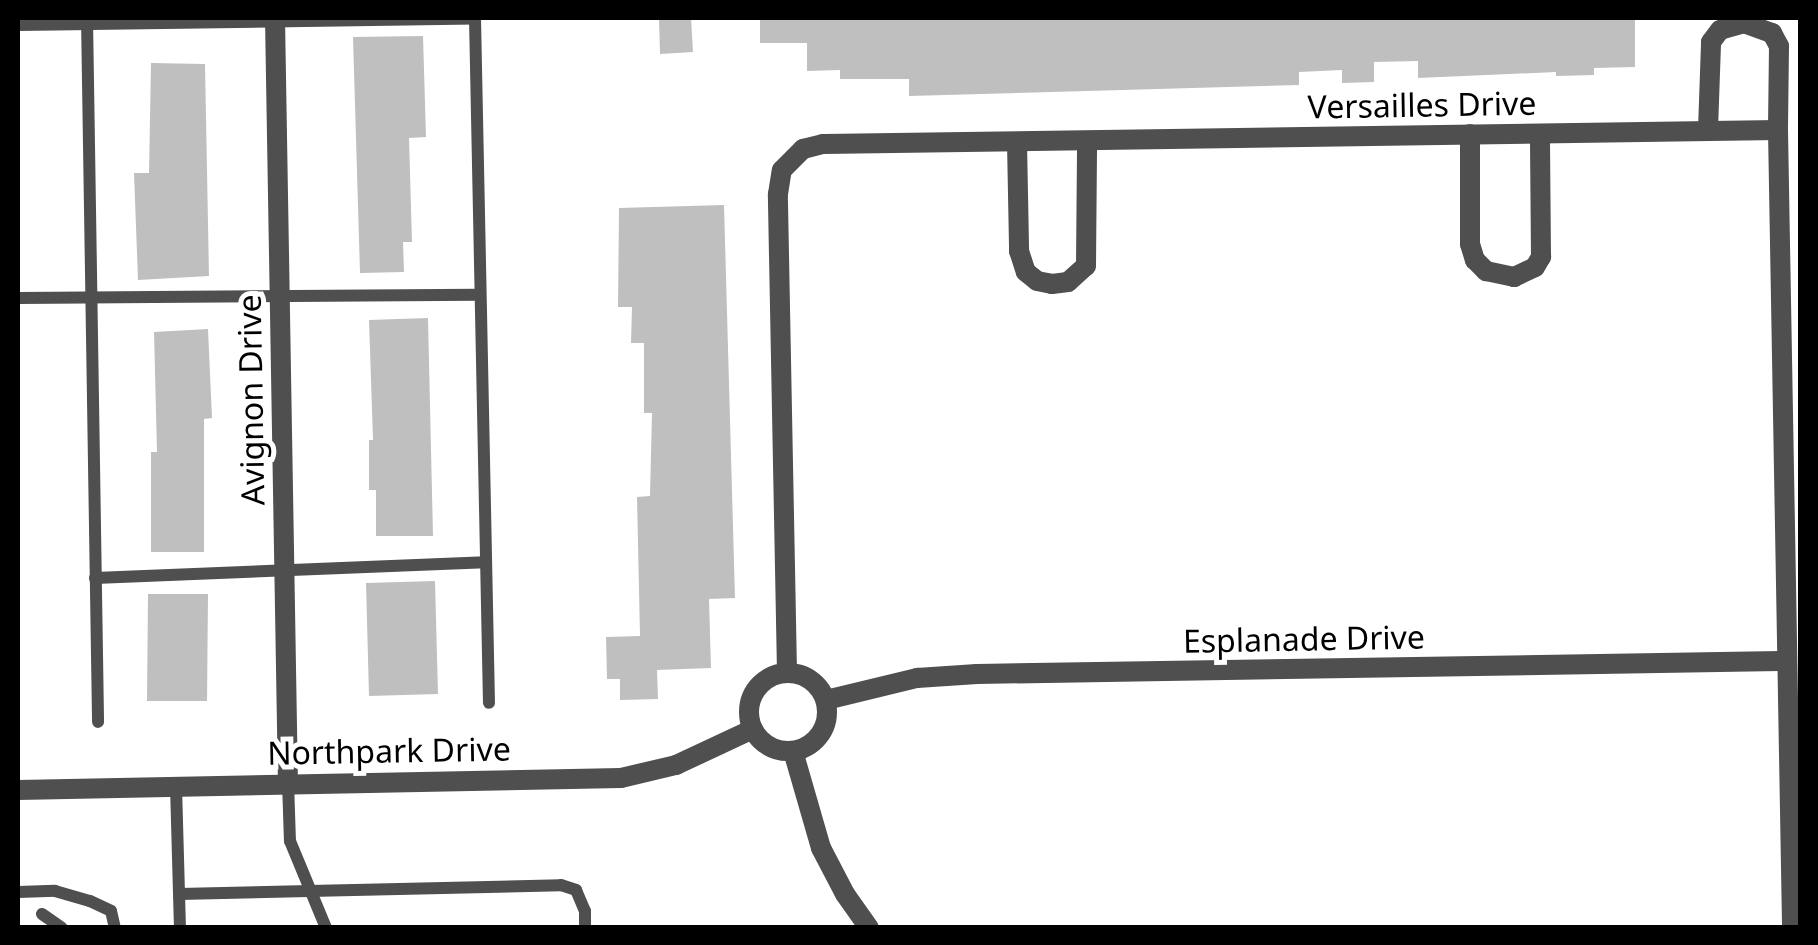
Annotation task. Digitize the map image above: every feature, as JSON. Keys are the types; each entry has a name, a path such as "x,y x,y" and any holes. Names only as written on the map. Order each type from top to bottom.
{"street":[{"name":"Avignon Drive","path":"275,20 288,782"},
{"path":"1708,130 1712,42 1720,30 1744,23 1772,32 1779,46 1785,662 1792,928"},
{"name":"Versailles Drive","path":"787,672 778,194 782,170 803,149 823,144 1778,130"},
{"path":"1470,134 1470,244 1486,272 1514,277 1536,267 1541,257 1540,134"},
{"path":"1017,142 1019,251 1026,272 1037,281 1052,284 1068,282 1086,266 1087,141"},
{"name":"Esplanade Drive","path":"826,700 917,678 976,674 1785,662"},
{"path":"787,672 815,682 826,700 828,713 820,734 793,751 770,747 753,729 749,710 756,688 774,675 787,672"},
{"name":"Northpark Drive","path":"18,790 621,778 676,764 753,729"},
{"path":"793,751 800,785 822,848 869,928"}],"lane":[{"path":"18,25 474,18 489,703"},
{"path":"87,21 98,722"},
{"path":"18,298 478,295"},
{"path":"95,578 485,562"},
{"path":"288,782 290,841 326,928"},
{"path":"176,786 180,928"},
{"path":"179,894 562,885 576,890 585,928"},
{"path":"18,892 54,891 90,901 111,911 115,928"},
{"path":"42,914 62,928"}],"building":[{"path":"659,18 691,18 693,52 660,54"},
{"path":"760,18 1635,18 1635,67 1594,68 1594,75 1556,76 1556,72 1418,78 1418,61 1374,62 1374,82 1342,83 1342,70 1299,72 1299,85 909,96 909,79 840,79 840,70 807,71 807,43 760,43"},
{"path":"423,36 426,137 409,138 412,242 403,242 404,272 360,273 353,37"},
{"path":"151,63 205,64 209,276 138,280 134,173 149,173"},
{"path":"724,205 735,598 709,599 711,668 657,670 658,699 620,700 620,679 607,679 606,637 640,636 637,497 650,496 652,413 644,413 644,343 631,343 632,307 618,307 619,208"},
{"path":"428,318 433,536 376,536 376,490 369,490 369,440 373,440 369,320"},
{"path":"208,329 212,418 204,419 204,552 151,552 151,452 157,452 154,332"},
{"path":"435,581 438,694 369,696 366,583"},
{"path":"148,594 208,594 207,701 147,701"}]}
